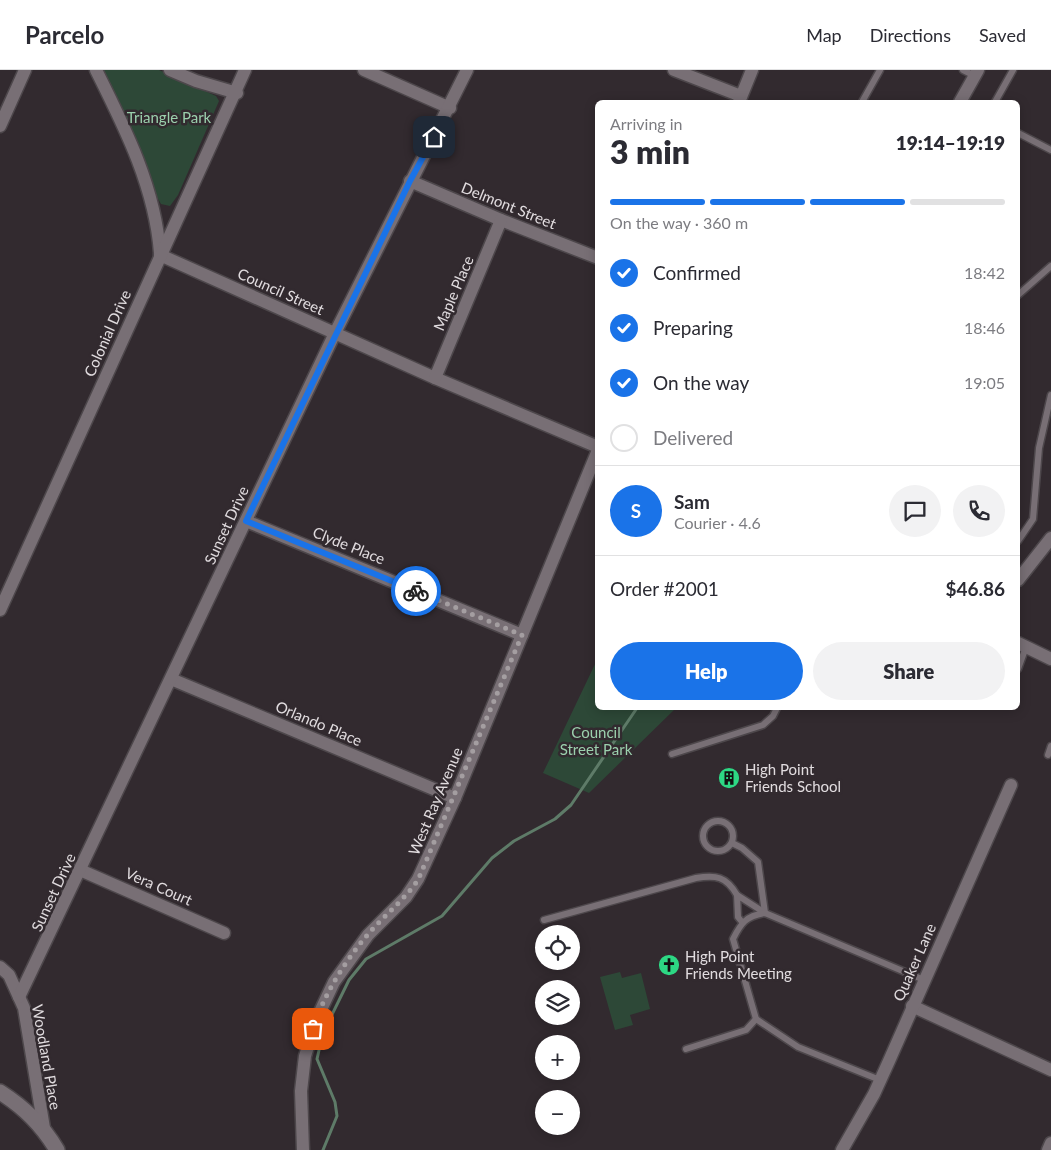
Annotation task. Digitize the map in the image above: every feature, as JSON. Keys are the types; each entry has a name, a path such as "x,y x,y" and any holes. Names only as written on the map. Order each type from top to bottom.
{"street":[{"path":"0,126 26,70"},
{"path":"96,70 128,137 150,196 158,223 160,255"},
{"path":"170,70 196,81 236,93"},
{"name":"Colonial Drive","path":"0,610 160,255 246,70"},
{"path":"364,70 450,108"},
{"name":"Sunset Drive","path":"19,997 335,333 410,181 450,108 467,70"},
{"path":"674,70 740,99 752,70"},
{"path":"961,100 976,73"},
{"name":"Delmont Street","path":"410,181 501,220 595,257"},
{"name":"Maple Place","path":"435,378 501,220"},
{"name":"Council Street","path":"160,255 595,448"},
{"name":"West Ray Avenue","path":"303,1150 301,1091 305,1056 318,1016 334,982 368,935 406,897 418,880 454,798 595,456"},
{"name":"Clyde Place","path":"246,521 522,635"},
{"path":"1020,577 1051,538"},
{"path":"1022,645 1051,659"},
{"name":"Orlando Place","path":"171,679 454,798"},
{"name":"Quaker Lane","path":"842,1150 880,1080 1012,785"},
{"name":"Vera Court","path":"80,870 224,933"},
{"name":"Woodland Place","path":"0,968 9,975 24,1008 44,1128"},
{"path":"912,1006 1051,1070"},
{"path":"0,1092 22,1106 44,1128 57,1150"},
{"path":"1048,1150 1051,1143"}],"lane":[{"path":"863,100 880,70"},
{"path":"963,70 976,73"},
{"path":"996,100 1013,70"},
{"path":"1020,134 1051,150"},
{"path":"1020,293 1051,266"},
{"path":"1020,537 1033,519 1039,448 1051,395"},
{"path":"672,754 763,725 773,716 776,710"},
{"path":"1048,755 1051,746"},
{"path":"712,822 726,823 732,830 732,842 722,850 713,850 705,843 705,829 712,822"},
{"path":"732,842 758,862 765,912"},
{"path":"544,920 696,878 715,875 731,885 737,895 765,912 924,980"},
{"path":"737,895 738,917 742,922"},
{"path":"765,912 752,915 742,922 733,939 756,1019 798,1047 880,1080"},
{"path":"686,1050 746,1030 756,1019"}],"green space":[{"name":"Triangle Park","path":"103,70 159,70 216,96 219,101 178,195 170,206 161,204 157,197 132,130"},
{"name":"Council Street Park","path":"595,664 595,710 674,710 589,793 543,773"},
{"path":"620,972 622,978 641,973 650,1009 630,1015 633,1025 615,1030 600,977"}],"waterway":[{"path":"323,1150 337,1116 335,1102 317,1059 323,1033 349,980 366,959 442,916 492,858 514,841 555,819 571,805 636,710"}],"way so far":[{"path":"313,1029 334,982 368,935 406,897 418,880 522,635 416,591"}],"place":[{"name":"High Point Friends School","path":"729,778"},
{"name":"High Point Friends Meeting","path":"669,965"}],"route":[{"path":"416,591 246,521 335,333 410,181 434,137"}]}
